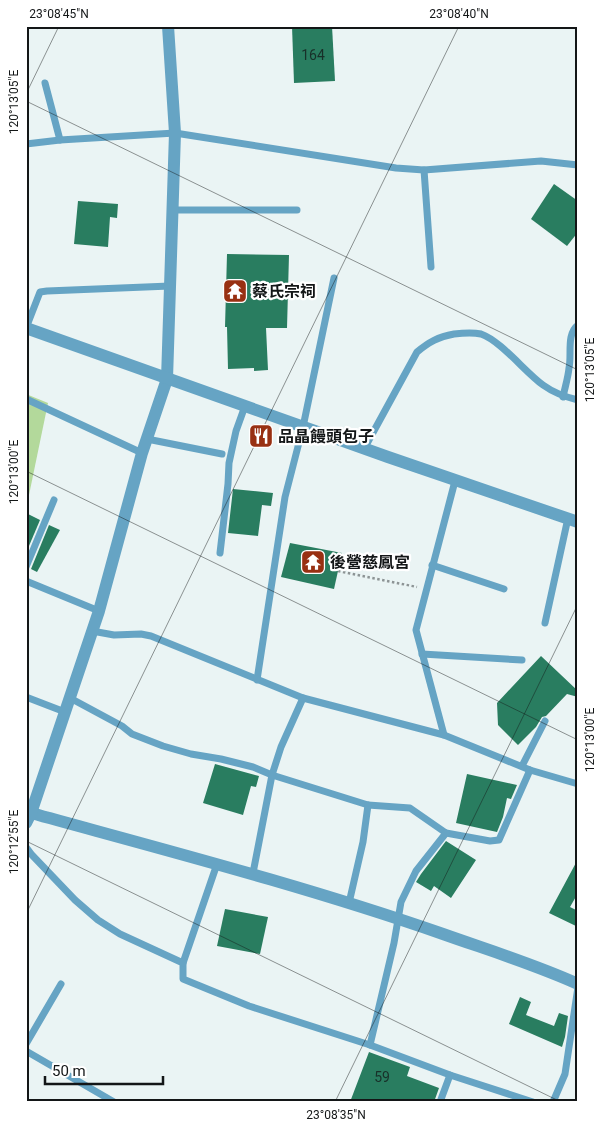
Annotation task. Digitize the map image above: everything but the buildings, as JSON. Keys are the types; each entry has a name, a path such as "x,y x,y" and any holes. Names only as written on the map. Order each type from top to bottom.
{"street":[{"path":"168,26 175,133 167,379 142,453 99,611 29,818 253,873 397,918 550,972 578,986"},
{"path":"26,328 455,481 573,520"}],"lane":[{"path":"45,83 60,140"},
{"path":"26,144 175,133 396,168 424,170 541,161 578,165"},
{"path":"424,170 431,267"},
{"path":"172,210 297,210"},
{"path":"257,680 284,497 303,427 334,278"},
{"path":"26,328 40,292 170,286"},
{"path":"563,396 570,366 571,337 575,327 578,325"},
{"path":"364,449 417,352 428,342 439,337 464,332 481,334 495,342 543,385 563,396 578,400"},
{"path":"26,399 142,453"},
{"path":"220,554 229,463 236,430 245,406"},
{"path":"147,439 222,454"},
{"path":"444,735 416,630 455,481"},
{"path":"26,567 54,500"},
{"path":"545,622 573,520"},
{"path":"432,565 504,588"},
{"path":"26,581 99,611"},
{"path":"92,631 114,635 141,634 151,636 303,698 444,735 530,770 578,784"},
{"path":"422,654 522,660"},
{"path":"26,697 65,712"},
{"path":"70,698 122,726 132,734 163,746 253,767 272,775 368,805 410,808 446,833 490,841 499,840 530,770"},
{"path":"253,873 272,775 281,748 303,698"},
{"path":"522,766 544,721"},
{"path":"349,903 363,842 368,805"},
{"path":"370,1045 394,943 401,902 416,871 446,833"},
{"path":"26,847 75,900 98,920 120,934 183,963"},
{"path":"218,864 183,963 183,979 249,1006 370,1045 450,1076 533,1102"},
{"path":"26,1044 61,984"},
{"path":"553,1102 565,1074 578,986"},
{"path":"26,1051 114,1102"},
{"path":"440,1102 450,1076"}],"path":[{"path":"338,571 426,588"}],"green space":[{"path":"26,394 48,403 29,495 26,494"}],"place":[{"name":"蔡氏宗祠","path":"235,291"},
{"name":"品晶饅頭包子","path":"261,436"},
{"name":"後營慈鳳宮","path":"313,562"}]}
